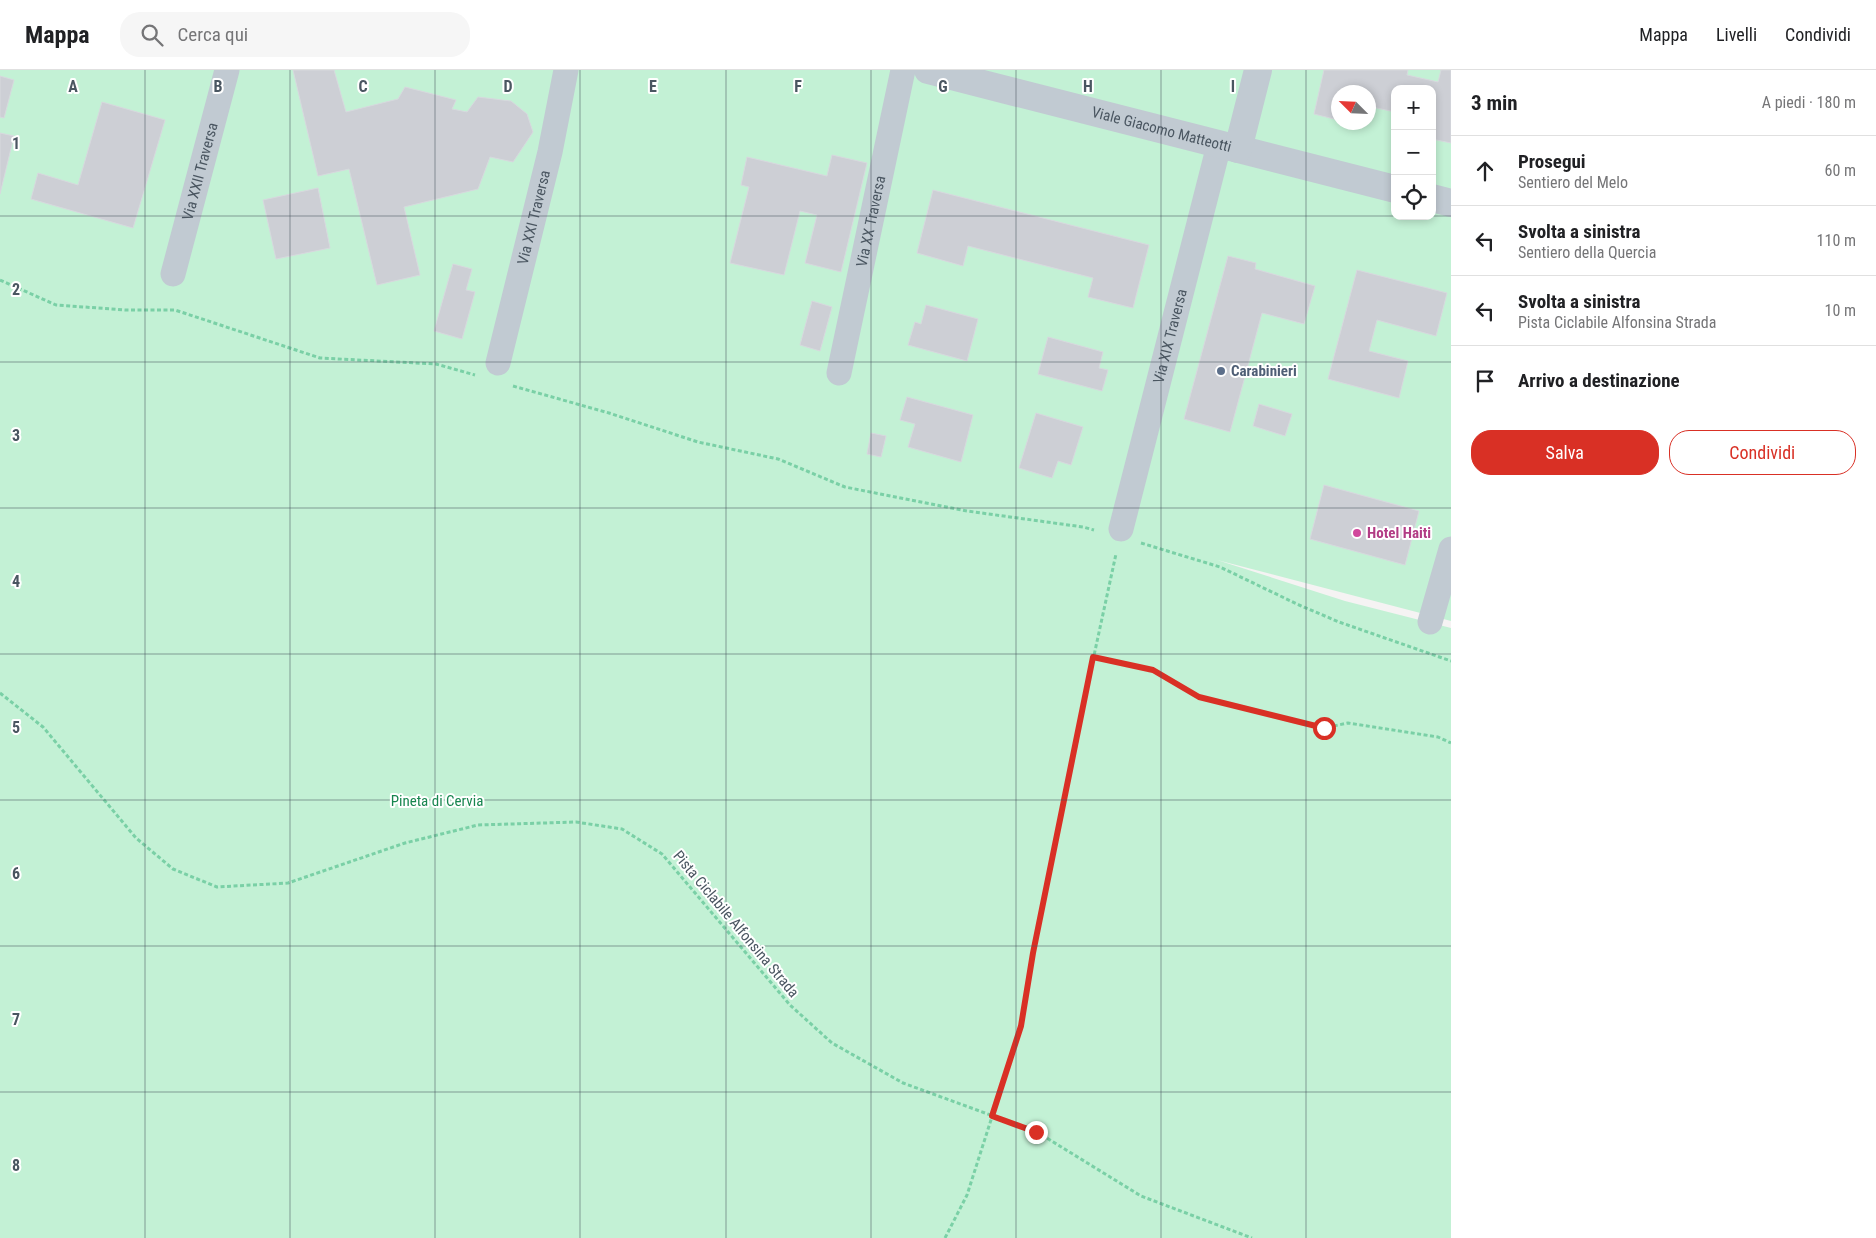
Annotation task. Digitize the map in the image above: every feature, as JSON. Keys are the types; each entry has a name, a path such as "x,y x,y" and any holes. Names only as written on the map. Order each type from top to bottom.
{"street":[{"name":"Via XXII Traversa","path":"173,274 227,70"},
{"name":"Via XXI Traversa","path":"491,371 550,152 566,70"},
{"name":"Via XX Traversa","path":"839,373 903,70"},
{"name":"Viale Giacomo Matteotti","path":"928,70 1391,188"},
{"name":"Via XIX Traversa","path":"1119,537 1229,147 1258,70"},
{"path":"1436,199 1451,203"},
{"path":"1430,622 1451,549"}],"path":[{"path":"0,280 56,305 126,310 175,310 320,358 436,364 491,371"},
{"path":"513,386 609,413 698,442 778,459 845,487 967,511 1083,527 1119,537 1220,567 1299,606 1339,622 1451,660"},
{"path":"945,1238 967,1195 1021,1026 1033,953 1119,537"},
{"path":"1093,657 1153,670 1199,697 1324,728 1348,723 1438,737 1451,743"},
{"name":"Pista Ciclabile Alfonsina Strada","path":"0,694 43,726 136,838 173,869 217,888 288,883 405,842 478,825 576,822 622,829 662,854 790,1005 832,1043 903,1083 1036,1132 1141,1196 1252,1238"}],"green space":[{"name":"Pineta di Cervia","path":"0,70 1451,70 1451,621 1217,560 1345,601 1451,628 1451,1238 0,1238"}],"building":[{"path":"293,70 334,70 346,112 398,99 405,87 456,100 452,109 467,112 478,97 511,101 527,114 533,132 513,162 490,157 478,189 404,207 420,275 377,285 349,169 318,176"},
{"path":"1324,70 1408,70 1407,75 1438,82 1441,70 1451,70 1451,143 1436,140 1436,85 1391,85 1391,111 1376,108 1376,85 1331,85 1331,118 1314,114"},
{"path":"0,76 14,80 4,118 0,117"},
{"path":"102,102 165,120 133,228 31,199 38,173 78,185"},
{"path":"0,133 14,136 0,194"},
{"path":"832,155 867,163 841,272 805,263 817,215 800,211 784,275 730,263 749,187 741,185 747,157 827,176"},
{"path":"318,188 330,248 276,259 263,200"},
{"path":"933,190 1149,245 1133,308 1088,297 1093,278 968,246 963,266 917,253"},
{"name":"Carabinieri","path":"1228,256 1256,263 1255,269 1315,286 1304,324 1262,313 1230,432 1184,419"},
{"path":"453,264 472,269 466,290 475,292 462,339 434,331"},
{"path":"1357,270 1447,293 1436,336 1377,320 1369,351 1408,361 1399,398 1328,379"},
{"path":"812,301 832,307 820,351 800,345"},
{"path":"926,305 978,319 967,361 908,345 915,322 921,324"},
{"path":"1048,337 1103,352 1099,368 1108,370 1102,391 1038,374"},
{"path":"907,397 973,415 961,462 908,447 915,424 900,420"},
{"path":"1259,404 1292,414 1285,436 1253,426"},
{"path":"1036,413 1083,427 1071,465 1058,461 1052,478 1019,468"},
{"path":"871,433 886,436 881,457 867,454"},
{"path":"1324,485 1419,511 1405,565 1310,539"}],"place":[{"name":"Carabinieri","path":"1221,371"},
{"name":"Hotel Haiti","path":"1357,533"}],"route":[{"path":"1036,1132 992,1116 1021,1026 1033,953 1093,657 1153,670 1199,697 1324,728"}]}
